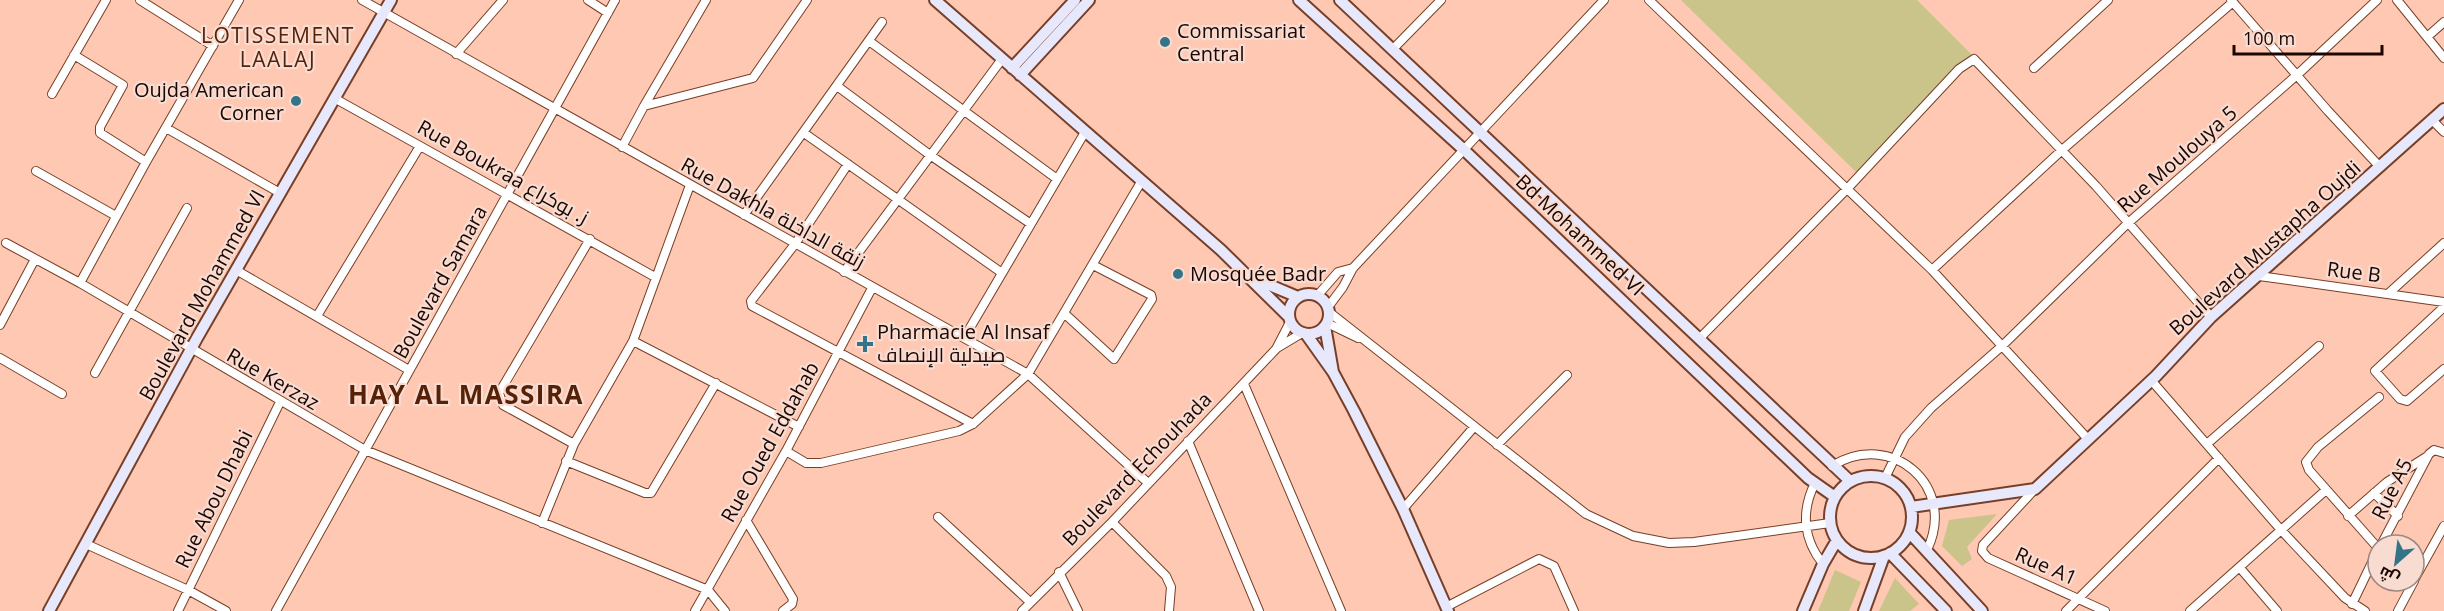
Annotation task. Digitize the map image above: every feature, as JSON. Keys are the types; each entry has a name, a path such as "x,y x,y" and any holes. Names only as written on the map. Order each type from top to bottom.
{"street":[{"path":"52,94 106,0"},
{"path":"140,0 213,45"},
{"path":"80,283 239,0"},
{"name":"Rue Dakhla زنقة الداخلة","path":"362,0 1028,374 1147,482"},
{"name":"Boulevard Mohammed VI","path":"49,611 190,350 391,0"},
{"path":"456,54 503,0"},
{"path":"588,0 608,13"},
{"name":"Boulevard Samara","path":"276,611 615,0"},
{"path":"622,147 706,0"},
{"path":"934,0 1251,278 1304,334 1333,372 1403,509 1447,609 1539,559 1554,566 1574,611"},
{"path":"1016,71 1075,0"},
{"path":"1016,71 1089,0"},
{"name":"Bd Mohammed VI","path":"1299,0 1463,149 1815,483 1835,497"},
{"name":"Bd Mohammed VI","path":"1340,0 1850,481"},
{"path":"1392,50 1441,0"},
{"path":"1304,334 1317,333 1353,268 1604,0"},
{"path":"1649,0 1932,270 2087,438"},
{"path":"2034,68 2108,0"},
{"name":"Rue Moulouya 5","path":"1885,478 1905,437 1922,417 2002,346 2127,224 2297,75 2377,0"},
{"path":"2397,0 2444,58"},
{"path":"644,106 753,78 805,1"},
{"path":"1932,270 2062,150 2232,1 2380,167"},
{"path":"744,215 882,22"},
{"path":"2427,37 2444,22"},
{"path":"869,41 1057,179"},
{"path":"74,55 123,85 100,127 100,133 146,162"},
{"path":"844,272 1002,59"},
{"path":"1699,339 1971,59 1979,61 2062,150 2211,317"},
{"path":"837,86 930,155 1031,224"},
{"name":"Rue Boukraa ز. بوكراع","path":"334,98 655,277"},
{"name":"Boulevard Mustapha Oujdi","path":"1983,545 2087,438 2151,380 2211,317 2444,109"},
{"path":"2432,120 2444,132"},
{"path":"166,128 280,193"},
{"path":"964,338 1086,132"},
{"path":"804,133 1002,273"},
{"path":"317,316 420,146"},
{"path":"848,164 795,244 752,301 752,306 973,424"},
{"path":"36,171 116,216"},
{"path":"786,451 807,463 821,463 959,431 973,424 1028,374 1141,182"},
{"path":"542,523 574,444 633,340 690,185"},
{"path":"95,373 187,208"},
{"path":"574,444 503,405 500,393 590,239"},
{"name":"Rue Kerzaz","path":"6,243 80,283 190,350 365,450 708,590"},
{"path":"2389,293 2444,243"},
{"path":"0,325 35,259"},
{"path":"1065,314 1114,359 1152,299 1151,295 1093,265"},
{"path":"1317,296 1334,275 1353,268"},
{"path":"236,270 409,370"},
{"name":"Rue B","path":"2259,276 2444,302"},
{"path":"1251,278 1298,297"},
{"name":"Rue Oued Eddahab","path":"695,611 786,451 872,288"},
{"path":"1289,320 1290,306 1298,297 1306,294 1317,296"},
{"path":"1317,296 1327,317 1333,372"},
{"path":"2444,307 2375,371 2400,399 2407,402 2444,369"},
{"path":"1327,317 1368,342 1586,514 1633,536 1669,543 1694,542 1830,523"},
{"name":"Boulevard Echouhada","path":"1022,611 1112,522 1147,482 1244,384 1276,349 1289,320"},
{"name":"Boulevard Echouhada","path":"1276,349 1304,334"},
{"path":"633,340 799,427"},
{"path":"2208,443 2319,346"},
{"path":"0,358 62,394"},
{"path":"1497,445 1567,375"},
{"path":"2151,380 2208,443 2281,530 2352,604 2365,611"},
{"path":"566,461 645,493 651,493 716,382"},
{"path":"1244,384 1341,611"},
{"path":"2366,536 2306,466 2307,458 2379,397"},
{"name":"Rue Abou Dhabi","path":"178,611 280,402"},
{"path":"1403,509 1474,427"},
{"path":"1188,441 1260,611"},
{"name":"Rue A5","path":"2388,533 2426,457 2434,450 2444,453"},
{"path":"1832,466 1862,454 1895,458 1909,466 1921,477 1929,490 1934,506 1935,528 1928,550"},
{"path":"2349,516 2400,472 2426,457"},
{"path":"2066,611 2219,458"},
{"path":"1864,611 1887,554 1905,540 1909,532 1911,507 1899,487 1885,478 1864,476 1850,481 1835,497 1830,510 1830,523 1837,540 1858,556 1887,554 1946,611"},
{"path":"1815,483 1808,500 1806,528 1814,551 1823,564"},
{"path":"1911,507 1934,506 2036,489"},
{"path":"2190,611 2326,490"},
{"path":"2374,494 2398,516"},
{"path":"938,517 1030,602"},
{"path":"746,520 794,599 792,604 783,611"},
{"path":"1112,522 1166,576 1172,587 1169,611"},
{"path":"2426,559 2444,526"},
{"path":"1909,532 1982,611"},
{"path":"1803,611 1823,564 1837,540"},
{"path":"86,544 188,590 226,611"},
{"name":"Rue A1","path":"1983,545 1982,551 1988,558 2105,611"},
{"path":"2240,568 2277,611"},
{"path":"1059,572 1078,611"},
{"name":"Rue A5","path":"2352,604 2366,575"},
{"path":"708,590 725,611"},
{"path":"2398,611 2408,593"}],"shaded area":[{"path":"1681,0 1917,0 1975,58 1859,175"},
{"path":"1997,514 1967,547 1972,559 1962,566 1942,546 1949,520"},
{"path":"1835,570 1861,582 1849,611 1818,611"},
{"path":"1895,578 1919,604 1910,611 1879,611"}],"place":[{"name":"Commissariat Central","path":"1165,42"},
{"name":"Oujda American Corner","path":"296,101"},
{"name":"Mosquée Badr","path":"1178,274"},
{"name":"Pharmacie Al Insaf صيدلية الإنصاف","path":"865,344"}],"district":[{"name":"LOTISSEMENT LAALAJ","path":"278,48"},
{"name":"HAY AL MASSIRA","path":"466,395"}]}
